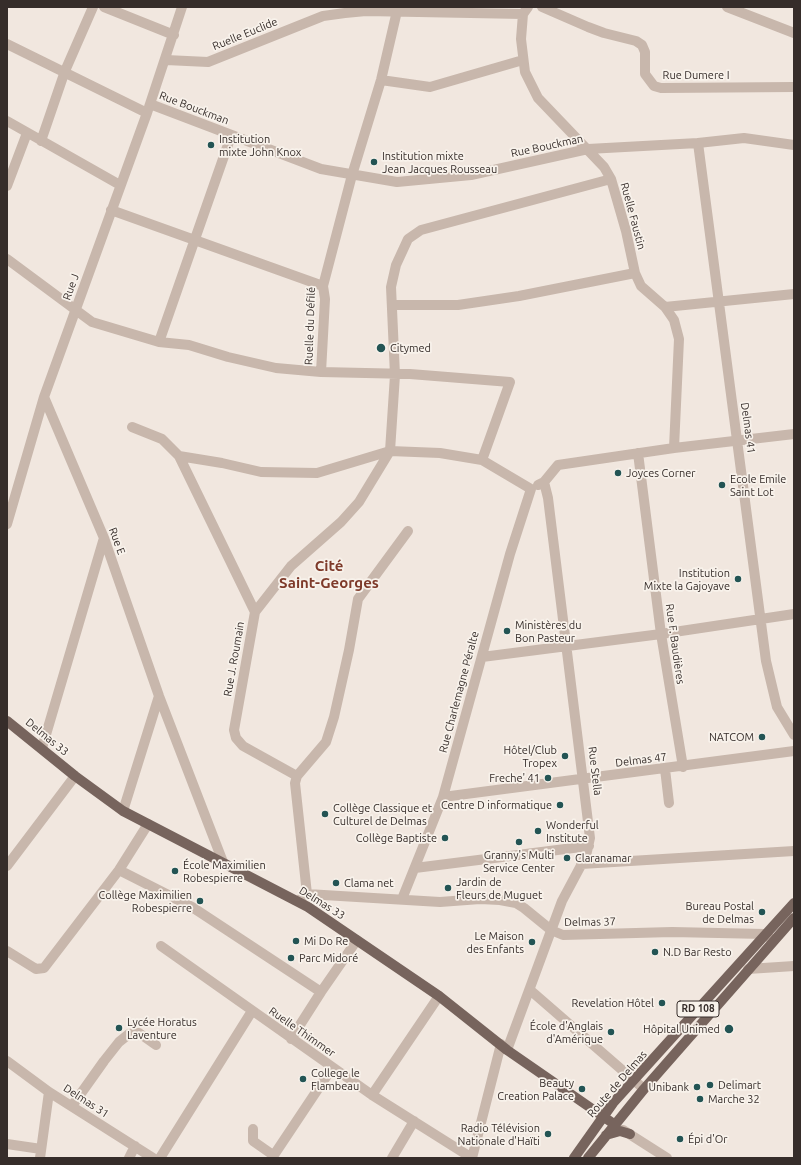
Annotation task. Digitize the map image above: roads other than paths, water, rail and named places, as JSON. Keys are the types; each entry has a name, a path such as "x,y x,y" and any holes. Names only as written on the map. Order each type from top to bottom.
{"main road":[{"name":"Delmas 33","path":"7,720 75,776 123,811 298,901 439,996 504,1047 586,1103 602,1116 618,1120"},
{"name":"Route de Delmas","path":"574,1158 602,1116 794,903"},
{"name":"RD 108","path":"588,1158 644,1089 794,918"},
{"path":"586,1103 601,1107 613,1104"},
{"path":"606,1135 620,1131 630,1134"}],"street":[{"path":"41,141 64,72 92,7"},
{"path":"104,7 174,35"},
{"name":"Rue J","path":"7,524 44,397 166,60 182,7"},
{"name":"Rue Dumere I","path":"542,7 588,27 604,33 636,41 642,45 645,52 645,74 654,86 661,88 794,87"},
{"path":"727,7 737,9 794,33"},
{"name":"Ruelle Euclide","path":"166,60 208,62 323,16 366,9 397,11 435,9 525,11"},
{"name":"Ruelle du Défilé","path":"7,259 92,322 159,342 189,345 228,357 276,368 321,372 325,299 323,286 352,175 381,80 397,11"},
{"name":"Ruelle Faustin","path":"525,11 521,39 523,60 526,72 538,98 604,167 611,179 626,231 635,272 641,286 665,307 674,320 679,339 674,448"},
{"name":"Rue Bouckman","path":"7,44 64,72 148,109 231,136 321,169 397,182 471,175 588,149 698,144 744,138 794,145"},
{"path":"381,80 430,87 523,60"},
{"path":"7,121 120,185"},
{"path":"7,186 27,133"},
{"path":"159,342 231,136"},
{"name":"Delmas 41","path":"698,144 766,661 777,707 794,735"},
{"path":"255,612 291,566 341,522 359,502 390,451 395,375 391,287 396,265 408,239 414,234 459,220 611,179"},
{"path":"111,210 323,286"},
{"path":"393,305 458,305 519,296 635,272"},
{"path":"665,307 794,294"},
{"path":"321,372 395,375 410,374 510,382 482,460"},
{"name":"Rue E","path":"44,397 104,538 159,696 223,862"},
{"name":"Rue J. Roumain","path":"132,427 162,439 179,456 255,612 234,730 236,738 243,746 297,776"},
{"path":"179,456 222,463 261,472 317,473 390,451 440,453 482,460 532,489 544,482 558,465 674,448 794,434"},
{"name":"Rue F. Baudières","path":"638,453 661,634 683,767"},
{"name":"Rue Stella","path":"472,1158 504,1047 530,990 551,930 566,893 589,846 590,838 584,780 565,647 548,498 544,482"},
{"name":"Rue Charlemagne Péralte","path":"402,899 443,797 510,554 532,489"},
{"path":"298,901 307,894 295,783 297,776 326,742 334,717 346,665 358,598 408,531"},
{"path":"42,748 104,538"},
{"path":"482,657 661,634 794,614"},
{"path":"123,811 159,696"},
{"name":"Delmas 47","path":"443,797 584,780 794,751"},
{"path":"665,769 669,803"},
{"path":"7,866 75,776"},
{"path":"7,951 36,969 40,970 44,968 119,870 148,824"},
{"path":"415,868 589,846"},
{"path":"581,864 794,850"},
{"path":"119,870 192,907 321,992"},
{"name":"Delmas 37","path":"307,894 440,902 492,899 509,902 524,908 551,930 563,935 672,932 765,934"},
{"path":"765,934 773,942"},
{"path":"291,1039 357,940"},
{"name":"Ruelle Thimmer","path":"161,946 332,1068 472,1158"},
{"path":"748,970 794,966"},
{"path":"530,990 644,1089"},
{"path":"372,1095 439,996"},
{"path":"160,1158 252,1011"},
{"path":"72,1106 104,1061 120,1042 130,1034 139,1033 156,1045"},
{"name":"Delmas 31","path":"7,1061 49,1092 153,1158"},
{"path":"253,1129 254,1141 272,1157 332,1068"},
{"path":"7,1144 40,1153 49,1092"},
{"path":"618,1120 630,1134 667,1158"},
{"path":"392,1158 414,1121"},
{"path":"129,1158 135,1146"}],"place":[{"name":"Institution mixte John Knox","path":"211,145"},
{"name":"Institution mixte Jean Jacques Rousseau","path":"374,162"},
{"name":"Citymed","path":"381,348"},
{"name":"Joyces Corner","path":"618,473"},
{"name":"Ecole Emile Saint Lot","path":"722,485"},
{"name":"Institution Mixte la Gajoyave","path":"738,579"},
{"name":"Ministères du Bon Pasteur","path":"507,631"},
{"name":"NATCOM","path":"762,737"},
{"name":"Hôtel/Club Tropex","path":"565,756"},
{"name":"Freche' 41","path":"548,778"},
{"name":"Centre D informatique","path":"560,805"},
{"name":"Collège Classique et Culturel de Delmas","path":"325,814"},
{"name":"Wonderful Institute","path":"538,831"},
{"name":"Collège Baptiste","path":"445,838"},
{"name":"Granny's Multi Service Center","path":"519,842"},
{"name":"Claranamar","path":"567,858"},
{"name":"École Maximilien Robespierre","path":"175,871"},
{"name":"Clama net","path":"336,883"},
{"name":"Jardin de Fleurs de Muguet","path":"448,888"},
{"name":"Collège Maximilien Robespierre","path":"200,901"},
{"name":"Bureau Postal de Delmas","path":"762,912"},
{"name":"Mi Do Re","path":"296,941"},
{"name":"Le Maison des Enfants","path":"532,942"},
{"name":"N.D Bar Resto","path":"655,952"},
{"name":"Parc Midoré","path":"291,958"},
{"name":"Revelation Hôtel","path":"662,1003"},
{"name":"Lycée Horatus Laventure","path":"119,1028"},
{"name":"Hôpital Unimed","path":"729,1029"},
{"name":"École d'Anglais d'Amérique","path":"611,1032"},
{"name":"College le Flambeau","path":"303,1079"},
{"name":"Delimart","path":"710,1085"},
{"name":"Unibank","path":"697,1087"},
{"name":"Beauty Creation Palace","path":"582,1089"},
{"name":"Marche 32","path":"700,1099"},
{"name":"Radio Télévision Nationale d'Haïti","path":"548,1134"},
{"name":"Épi d'Or","path":"680,1139"}],"district":[{"name":"Cité Saint-Georges","path":"329,574"}]}
